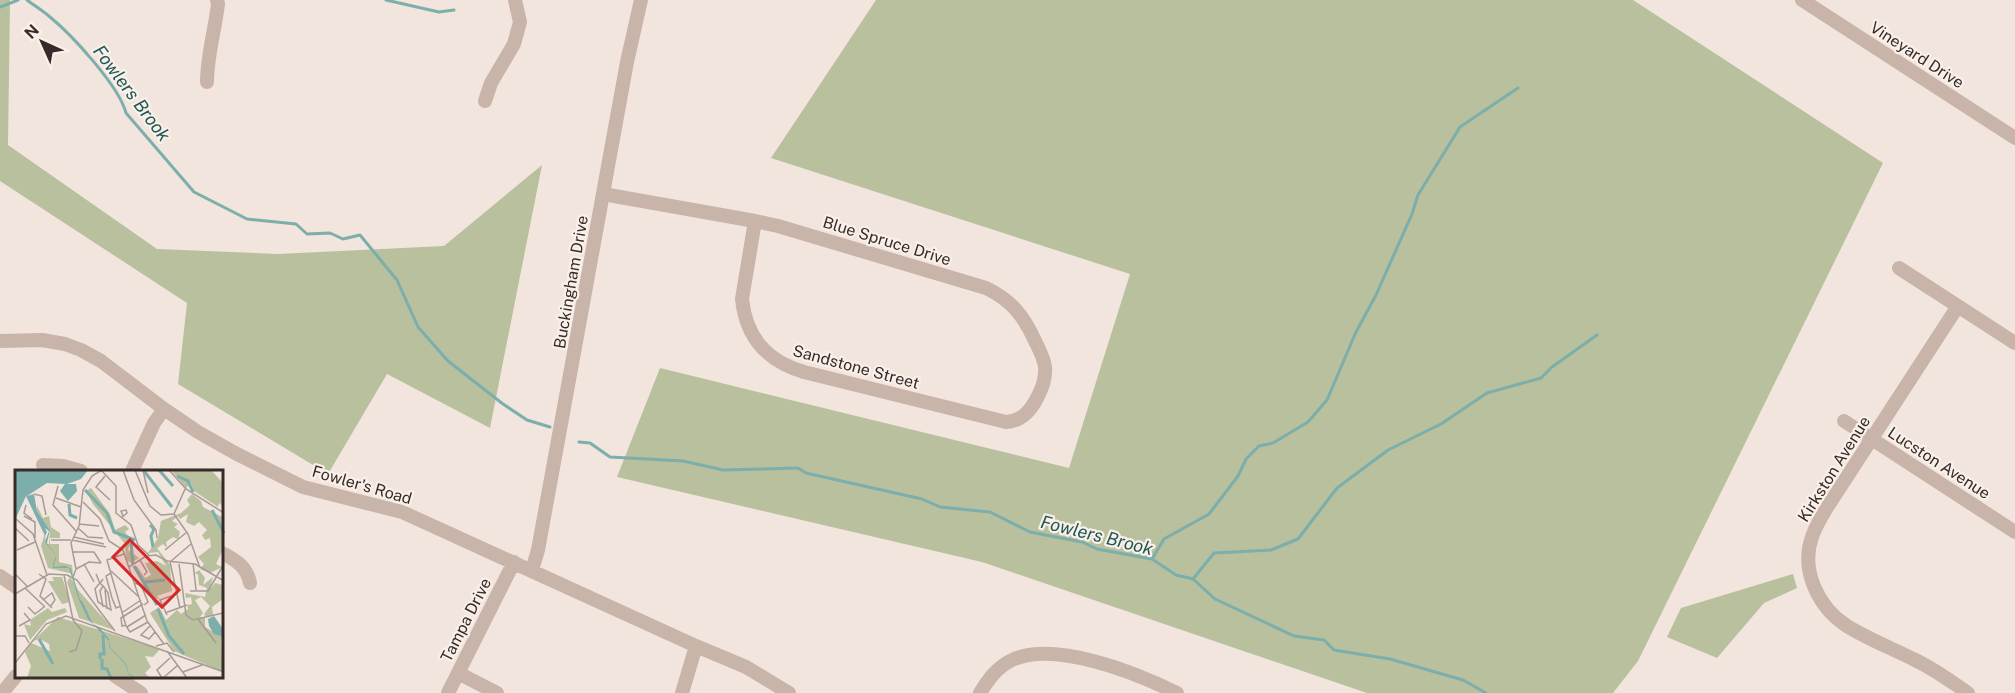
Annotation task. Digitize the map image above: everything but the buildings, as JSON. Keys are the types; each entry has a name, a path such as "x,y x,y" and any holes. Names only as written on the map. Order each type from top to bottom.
{"street":[{"path":"207,82 207,63 214,36 217,0"},
{"path":"485,101 491,83 514,44 520,22 515,0"},
{"name":"Buckingham Drive","path":"532,570 538,550 627,62 641,0"},
{"name":"Vineyard Drive","path":"1802,0 2015,138"},
{"name":"Blue Spruce Drive","path":"603,194 755,221 803,232 999,294 1011,302 1021,314 1041,352 1045,366 1040,392 1029,410 1016,421 1006,422"},
{"name":"Sandstone Street","path":"755,221 742,305 747,325 753,336 770,355 789,368 1006,422"},
{"path":"1899,268 2015,343"},
{"name":"Kirkston Avenue","path":"1958,306 1822,516 1811,539 1809,571 1826,608 1845,625 1928,666 1968,693"},
{"name":"Fowler's Road","path":"0,341 49,340 81,350 107,365 164,409 218,444 303,487 402,512 746,667 789,693"},
{"path":"132,470 154,423 164,409"},
{"name":"Lucston Avenue","path":"1844,421 2015,532"},
{"path":"43,465 63,466 77,470"},
{"path":"224,554 242,566 248,574 250,583"},
{"name":"Tampa Drive","path":"448,693 514,562"},
{"path":"0,576 15,586"},
{"path":"682,693 696,646"},
{"path":"980,693 991,676 1005,664 1029,655 1050,653 1076,657 1125,672 1177,693"},
{"path":"458,673 497,693"},
{"path":"2,693 15,677"},
{"path":"118,678 141,693"}],"green space":[{"path":"0,0 10,0 8,145 157,249 278,254 444,246 542,165 490,428 387,374 328,474 178,384 187,303 0,181"},
{"path":"876,0 1633,0 1883,163 1638,661 1613,693 1367,693 982,562 617,477 660,368 1069,468 1130,274 771,158"},
{"path":"1793,574 1797,588 1764,603 1717,658 1667,637 1681,608"}],"waterway":[{"name":"Fowlers Brook","path":"0,7 18,0"},
{"name":"Fowlers Brook","path":"27,0 59,25 82,48 114,89 126,113 194,192 247,219 296,224 307,234 330,233 343,239 360,235 397,280 418,327 448,361 527,420 550,427"},
{"path":"386,0 439,12 454,10"},
{"path":"1152,559 1164,539 1209,514 1238,476 1246,459 1259,446 1273,443 1308,422 1327,400 1356,332 1376,295 1412,214 1418,195 1460,127 1518,88"},
{"path":"1193,579 1214,553 1271,550 1298,539 1337,488 1388,450 1441,424 1487,393 1541,378 1552,367 1597,335"},
{"name":"Fowlers Brook","path":"579,442 590,443 610,457 683,461 723,470 798,468 806,473 922,499 940,507 990,512 1030,532 1082,542 1097,549 1152,559 1176,575 1193,579 1215,599 1294,636 1324,640 1334,650 1390,659 1463,680 1486,693"}]}
